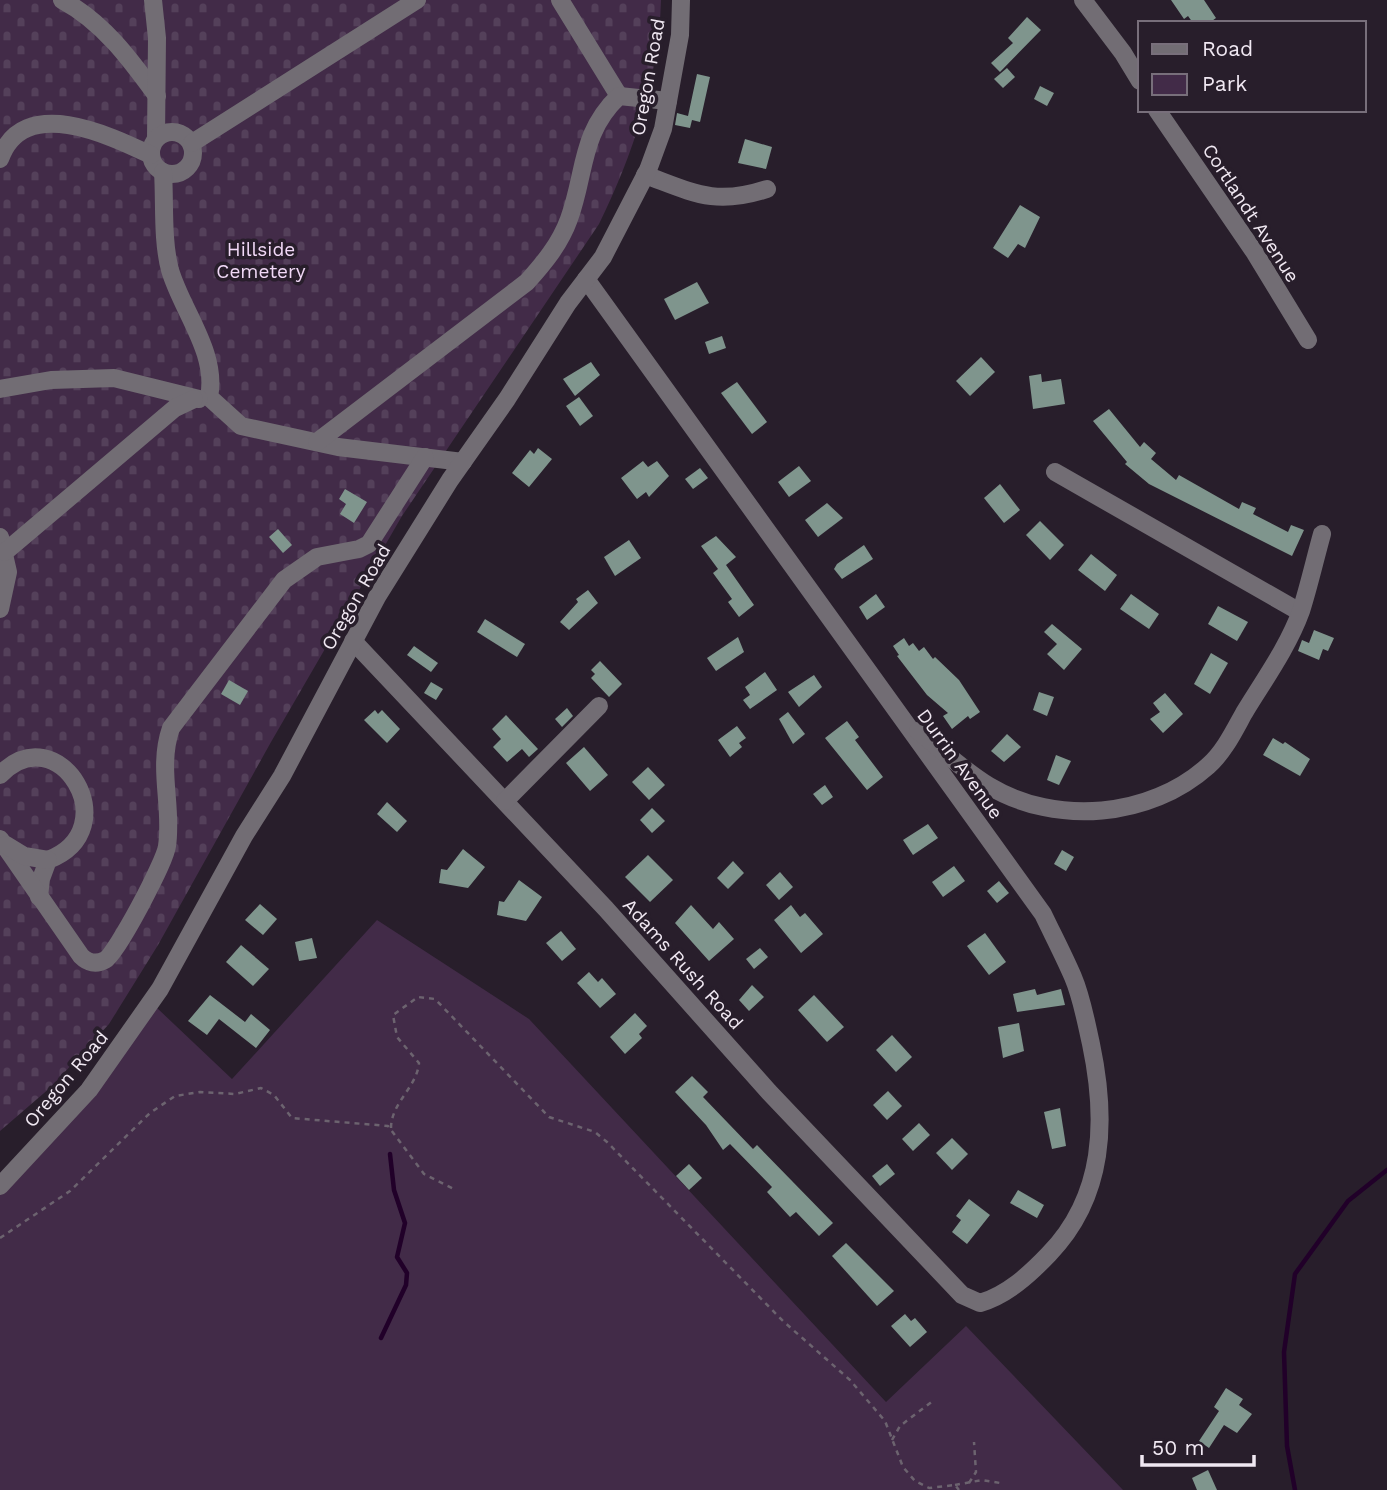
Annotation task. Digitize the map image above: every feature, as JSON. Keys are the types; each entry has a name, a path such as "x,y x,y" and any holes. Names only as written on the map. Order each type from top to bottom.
{"street":[{"path":"62,0 90,19 114,41 157,96"},
{"path":"0,610 8,572 3,545 175,408 202,398 213,379 202,345 182,304 169,267 163,172 154,147 157,96 153,0"},
{"path":"192,144 417,0"},
{"path":"560,0 620,96"},
{"name":"Oregon Road","path":"0,1186 89,1090 160,989 244,836 282,776 377,597 463,462 603,257 645,175 663,130 680,34 681,0"},
{"path":"1083,0 1123,52 1138,78"},
{"path":"317,442 527,282 552,254 569,219 590,139 601,113 620,96 668,101"},
{"name":"Cortlandt Avenue","path":"1158,112 1255,253 1307,340"},
{"path":"0,159 6,142 26,129 49,125 75,125 154,147 176,132 192,144 193,156 187,168 176,174 163,172"},
{"path":"645,175 706,198 742,197 767,189"},
{"name":"Durrin Avenue","path":"586,279 1043,914 1074,979 1096,1067 1101,1117 1100,1151 1091,1185 1079,1214 1064,1239 1034,1269 998,1297 988,1301"},
{"path":"0,389 51,380 114,378 202,398 241,426 317,442 463,462"},
{"path":"1,841 88,962 96,963 111,956 157,874 167,848 164,754 171,728 284,580 317,557 359,550 369,544 425,457"},
{"path":"1055,472 1300,612"},
{"path":"901,718 990,787 1050,808 1077,813 1115,811 1183,784 1209,765 1226,744 1262,684 1300,612 1322,534"},
{"name":"Adams Rush Road","path":"354,641 505,801 769,1092 962,1295 980,1303 988,1301"},
{"path":"505,801 599,706"},
{"path":"1,841 24,856 48,860 71,848 80,834 84,820 81,792 75,779 57,762 43,758 25,758 3,763"},
{"path":"39,897 41,879 48,860"}],"path":[{"path":"456,1190 424,1174 390,1127 392,1115 419,1063 397,1037 393,1015 418,997 435,999 549,1117 595,1132 607,1142 773,1311 850,1380 885,1421 903,1467 915,1480 929,1488 982,1480 1000,1483"},
{"path":"0,1238 70,1191 150,1113 175,1096 186,1093 235,1094 266,1089 297,1119 390,1127"},
{"path":"892,1440 901,1426 934,1400"},
{"path":"969,1483 976,1472 974,1442"},
{"path":"955,1485 959,1490"}],"green space":[{"name":"Hillside Cemetery","path":"0,0 661,0 655,58 642,115 623,171 599,224 402,516 271,742 158,945 109,1024 51,1087 0,1131"},
{"path":"377,920 529,1019 886,1402 966,1326 1123,1490 0,1490 0,1188 156,1007 232,1079"}],"building":[{"path":"1171,0 1204,0 1216,18 1212,21 1192,21 1188,16 1184,19"},
{"path":"1027,17 1041,30 1000,72 991,63 1013,43 1008,38"},
{"path":"1007,68 1015,77 1003,88 994,79"},
{"path":"697,74 710,77 700,122 692,120 690,128 675,125 677,113 688,116"},
{"path":"1040,86 1054,93 1047,106 1034,99"},
{"path":"745,139 772,147 766,169 738,163"},
{"path":"1020,205 1040,217 1025,248 1018,244 1008,258 993,248"},
{"path":"697,282 709,303 675,320 664,299"},
{"path":"722,336 726,348 709,354 705,342"},
{"path":"981,357 995,372 970,396 956,381"},
{"path":"591,362 600,375 575,396 563,379"},
{"path":"1041,374 1042,382 1061,379 1065,404 1033,409 1029,376"},
{"path":"737,382 767,422 752,434 721,393"},
{"path":"579,397 593,416 580,426 566,406"},
{"path":"1109,409 1140,447 1144,442 1156,453 1151,459 1176,480 1179,475 1239,509 1242,502 1256,508 1253,514 1288,532 1291,525 1304,530 1292,556 1149,484 1125,464 1127,462 1093,421"},
{"path":"538,448 552,459 529,487 512,473 530,450 534,454"},
{"path":"643,461 648,467 657,461 669,476 649,497 646,492 637,499 621,478"},
{"path":"799,466 811,481 789,497 778,482"},
{"path":"700,468 708,478 693,489 685,479"},
{"path":"1000,484 1020,510 1004,523 984,498"},
{"path":"345,489 367,502 354,523 340,514 346,504 339,499"},
{"path":"827,503 843,518 818,537 805,520"},
{"path":"1040,521 1064,545 1050,560 1026,535"},
{"path":"278,529 292,545 283,553 269,537"},
{"path":"716,536 736,557 726,565 754,605 739,617 728,602 732,599 713,573 718,569 701,546"},
{"path":"629,540 641,558 615,576 604,557"},
{"path":"864,545 873,559 842,579 834,569 837,564"},
{"path":"1091,554 1117,575 1105,591 1078,570"},
{"path":"588,590 598,603 569,630 560,622 578,602 576,599"},
{"path":"876,594 885,607 867,620 859,607"},
{"path":"1131,594 1159,614 1149,629 1120,609"},
{"path":"1218,606 1248,622 1237,641 1208,624"},
{"path":"485,619 525,644 517,657 477,632"},
{"path":"1052,624 1082,649 1064,670 1047,654 1057,644 1044,632"},
{"path":"1314,630 1334,638 1328,651 1323,649 1319,660 1298,651 1302,640 1309,643"},
{"path":"738,637 744,652 716,671 707,658"},
{"path":"904,638 909,646 913,643 919,651 924,647 933,659 935,657 959,680 980,712 970,719 968,716 952,729 943,716 948,713 927,695 897,656 899,655 893,646"},
{"path":"414,646 438,663 431,672 407,655"},
{"path":"1211,653 1228,663 1210,694 1194,684"},
{"path":"600,661 622,684 609,697 591,678 595,674 591,670"},
{"path":"765,672 777,690 750,709 743,700 750,695 745,687"},
{"path":"814,675 822,687 799,707 788,692"},
{"path":"229,680 248,691 240,705 221,694"},
{"path":"431,682 443,689 436,700 424,693"},
{"path":"1039,692 1054,697 1047,716 1033,710"},
{"path":"1165,693 1183,714 1163,733 1150,719 1160,712 1153,703"},
{"path":"567,708 573,716 562,727 555,719"},
{"path":"375,710 378,714 382,710 400,729 387,743 364,720"},
{"path":"788,712 805,734 793,744 779,719"},
{"path":"506,715 538,749 529,757 522,749 507,762 493,747 501,739 492,729"},
{"path":"847,721 859,737 855,740 883,777 867,790 825,738"},
{"path":"737,726 746,738 739,743 742,747 730,757 718,740"},
{"path":"1007,734 1021,747 1004,762 991,751"},
{"path":"1273,738 1283,744 1285,742 1310,759 1300,776 1263,755"},
{"path":"584,747 608,775 590,791 566,763"},
{"path":"1056,755 1071,761 1059,785 1047,780"},
{"path":"648,767 665,785 649,800 632,782"},
{"path":"825,785 833,797 822,805 813,794"},
{"path":"387,802 407,821 397,832 377,814"},
{"path":"652,808 665,821 652,833 640,820"},
{"path":"928,824 938,838 913,855 903,840"},
{"path":"463,849 485,867 468,888 439,883 441,869 447,870"},
{"path":"1062,850 1074,857 1066,871 1054,864"},
{"path":"648,855 673,880 650,902 625,877"},
{"path":"733,861 744,873 728,889 717,878"},
{"path":"954,866 965,881 943,897 932,882"},
{"path":"780,872 793,887 779,900 766,885"},
{"path":"519,880 542,897 526,921 497,915 499,901 504,902"},
{"path":"999,881 1009,893 997,903 987,891"},
{"path":"260,904 277,919 263,935 245,920"},
{"path":"691,905 713,929 719,922 734,939 709,961 675,923"},
{"path":"791,905 800,917 805,913 823,934 801,953 774,920"},
{"path":"561,931 576,949 562,961 546,943"},
{"path":"985,933 1006,962 989,975 967,946"},
{"path":"312,938 317,958 299,961 295,942"},
{"path":"241,945 269,969 253,986 226,962"},
{"path":"760,948 768,957 754,969 746,959"},
{"path":"589,972 598,982 602,978 616,994 600,1008 577,983"},
{"path":"752,985 764,997 749,1011 739,1000"},
{"path":"1035,989 1037,995 1061,989 1065,1005 1017,1012 1013,994"},
{"path":"210,995 245,1022 251,1014 270,1030 256,1048 219,1019 207,1035 188,1021"},
{"path":"814,995 844,1027 827,1042 798,1010"},
{"path":"635,1013 647,1026 639,1034 642,1038 625,1054 610,1037"},
{"path":"1019,1023 1024,1051 1003,1058 998,1027"},
{"path":"892,1035 912,1057 896,1072 876,1050"},
{"path":"692,1076 708,1092 703,1097 753,1149 757,1145 833,1223 819,1236 796,1212 790,1217 767,1192 772,1187 730,1144 723,1150 706,1125 675,1092"},
{"path":"888,1091 902,1106 887,1120 873,1105"},
{"path":"1060,1108 1066,1146 1052,1149 1044,1112"},
{"path":"919,1123 930,1135 913,1151 902,1139"},
{"path":"952,1138 968,1154 952,1170 936,1153"},
{"path":"689,1164 702,1178 689,1190 676,1176"},
{"path":"887,1164 895,1174 880,1186 872,1176"},
{"path":"1018,1190 1044,1205 1037,1218 1010,1203"},
{"path":"969,1199 990,1215 967,1244 952,1232 961,1220 956,1216"},
{"path":"846,1243 894,1291 877,1306 832,1256"},
{"path":"905,1314 911,1321 915,1318 927,1332 910,1347 891,1326"},
{"path":"1226,1388 1243,1399 1239,1405 1252,1414 1237,1433 1224,1425 1209,1448 1199,1441 1219,1411 1214,1407"},
{"path":"1208,1470 1217,1490 1197,1490 1192,1478"}],"waterway":[{"path":"381,1338 406,1285 407,1273 397,1257 405,1223 394,1190 390,1154"},
{"path":"1295,1490 1287,1446 1284,1352 1295,1274 1348,1201 1387,1170"}]}
